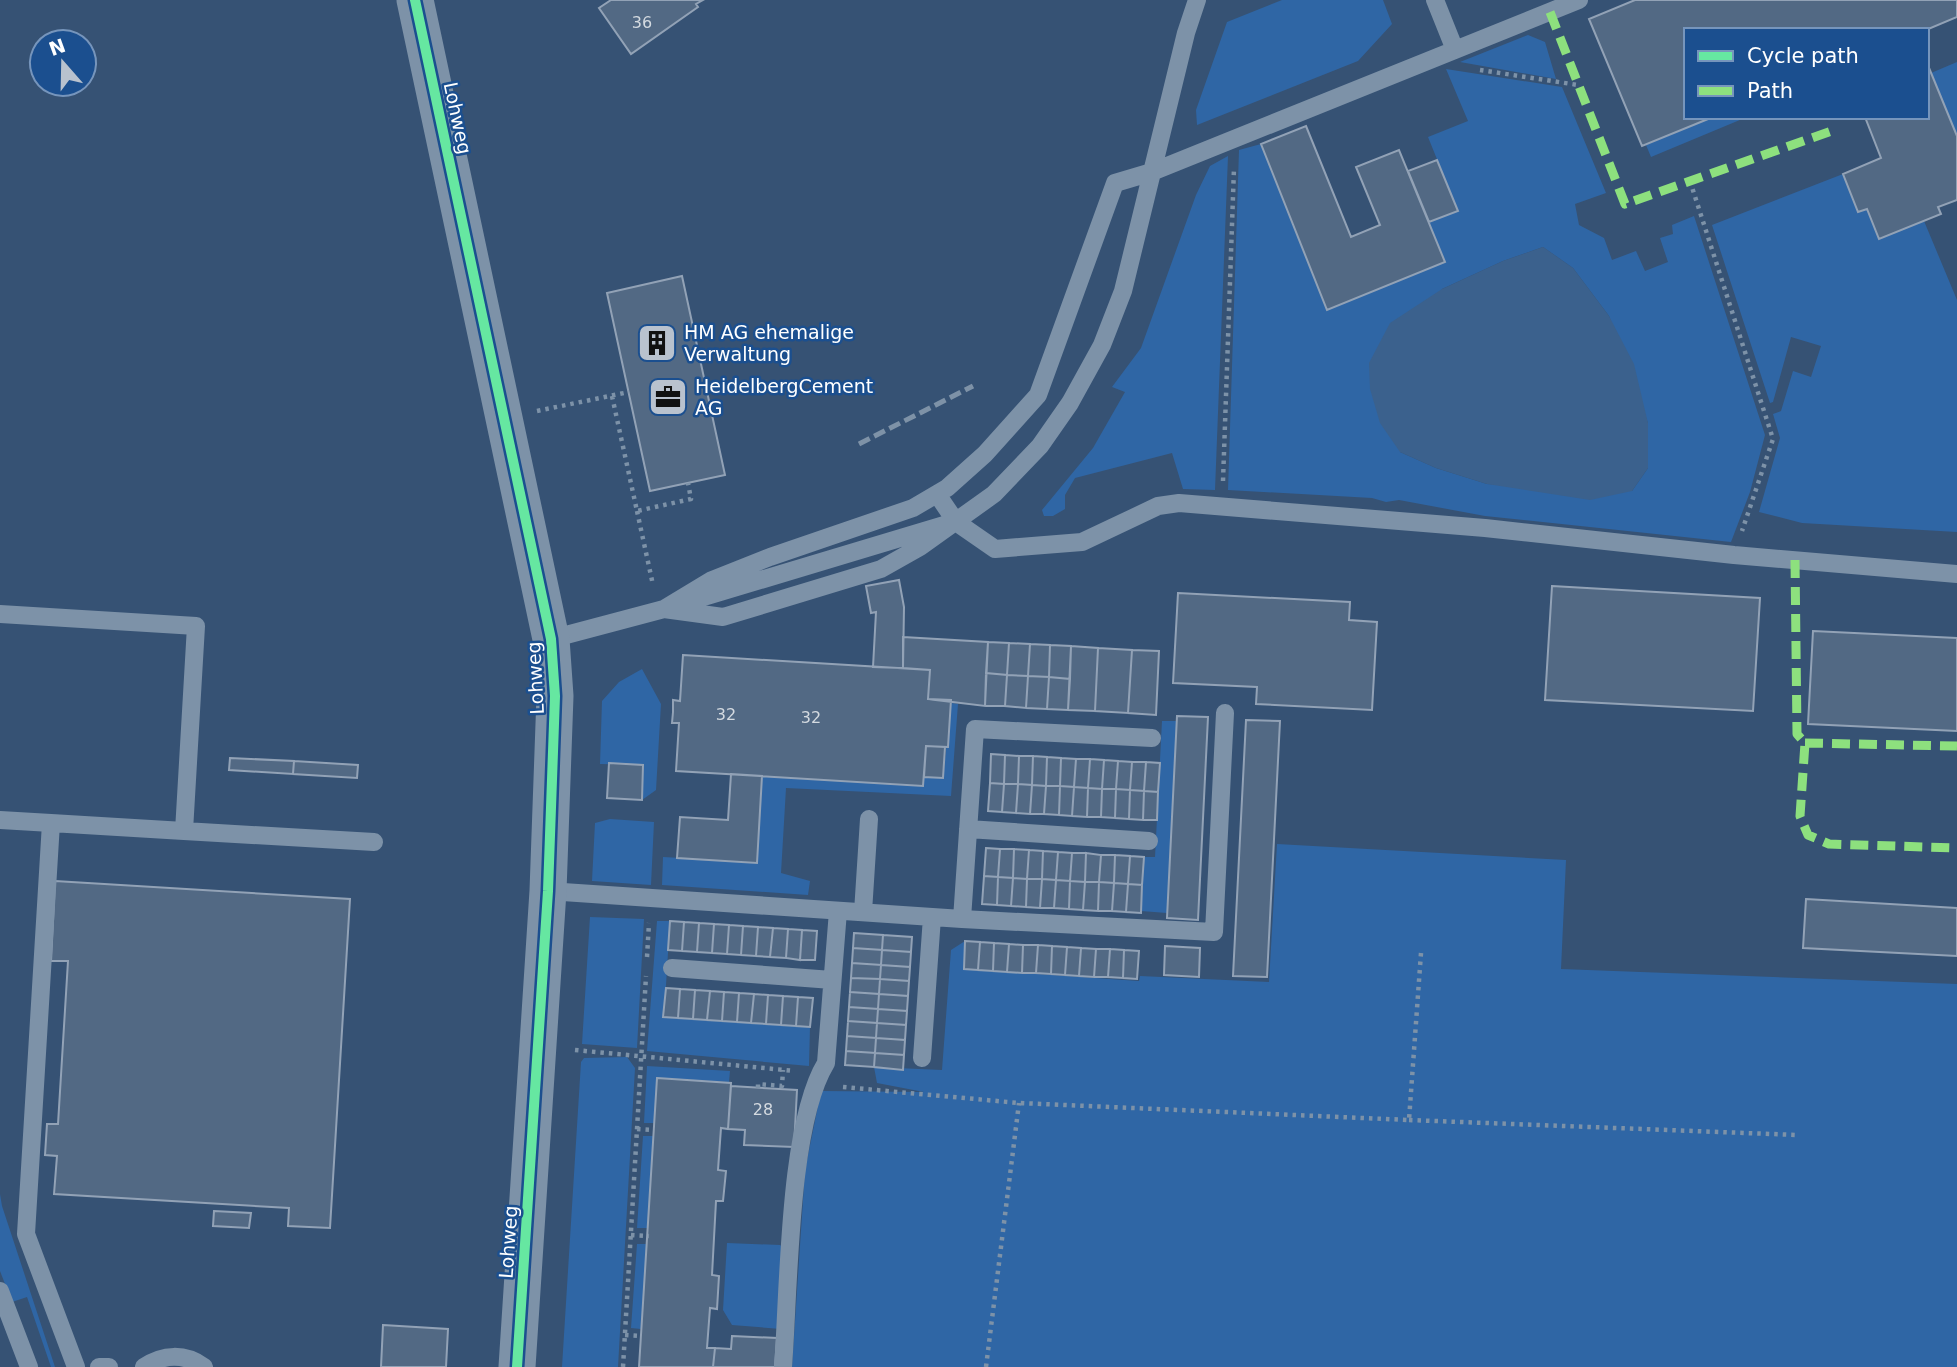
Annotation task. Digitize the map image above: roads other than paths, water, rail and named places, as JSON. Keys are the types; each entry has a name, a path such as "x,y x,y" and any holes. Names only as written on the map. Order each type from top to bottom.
{"street":[{"name":"Lohweg","path":"415,0 551,639 555,696 548,891 517,1367"}],"lane":[{"name":"Lohweg","path":"662,610 723,617 881,569 956,522 994,494 1031,456 1070,403 1102,345 1123,291 1186,33 1198,0"},
{"path":"1435,0 1455,50"},
{"path":"662,610 712,580 913,508 937,494 985,454 1038,395 1115,183 1153,172 1579,0"},
{"path":"937,494 956,522 995,549 1047,547 1082,542 1158,506 1179,503 1485,528 1734,555 1957,574"},
{"name":"Lohweg","path":"551,639 662,610 956,522"},
{"path":"0,614 197,626 184,831"},
{"path":"548,891 962,919 1214,932 1225,712"},
{"path":"962,919 975,729 1152,738"},
{"path":"863,912 869,819"},
{"path":"0,820 374,842"},
{"path":"51,824 26,1234 76,1367"},
{"path":"968,829 1149,841"},
{"path":"783,1367 798,1166 817,1079 826,1063 838,911"},
{"path":"922,1058 932,917"},
{"path":"672,968 832,980"},
{"path":"0,1292 29,1367"},
{"path":"144,1367 159,1359 173,1356 188,1358 204,1367"},
{"path":"99,1367 108,1367"}],"railway":[{"path":"859,444 973,386"}],"place":[{"name":"HM AG ehemalige Verwaltung","path":"657,343"},
{"name":"HeidelbergCement AG","path":"668,397"}]}
